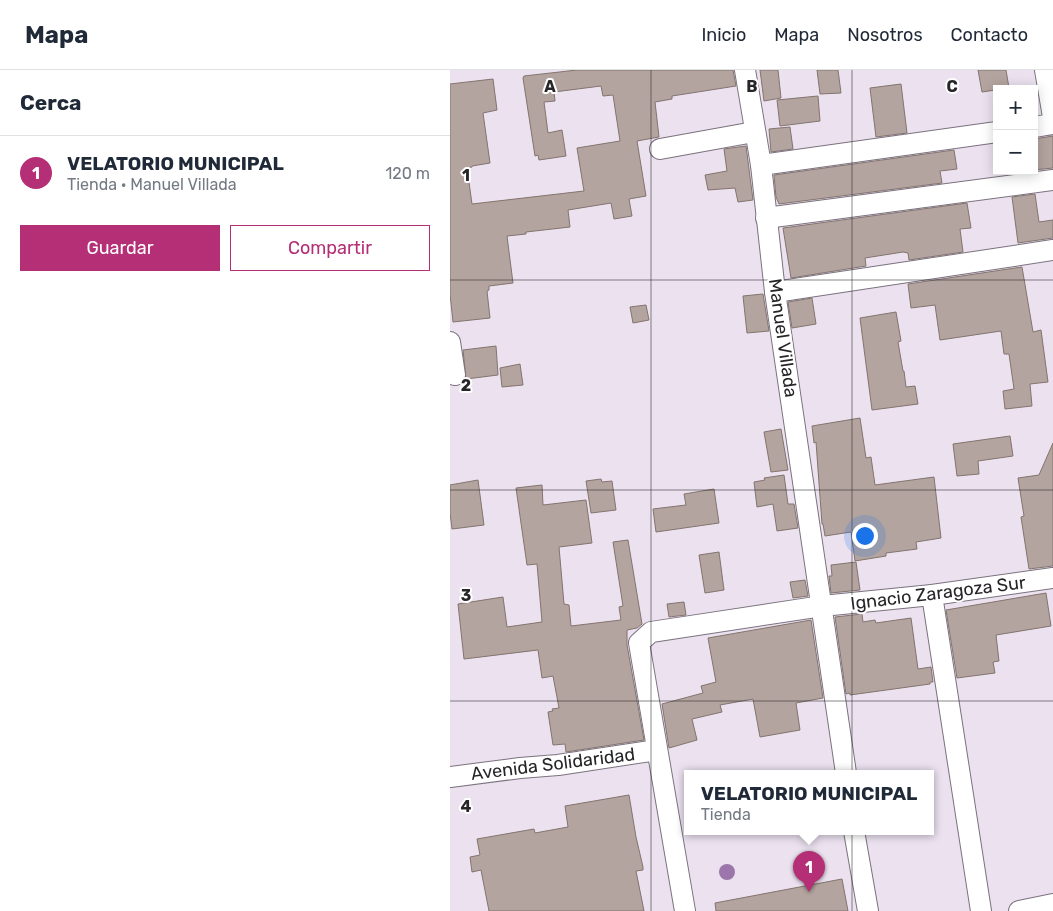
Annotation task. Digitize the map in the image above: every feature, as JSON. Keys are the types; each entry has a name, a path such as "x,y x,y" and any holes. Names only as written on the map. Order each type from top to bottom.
{"street":[{"name":"Manuel Villada","path":"745,70 846,770"},
{"path":"1045,70 1053,117"},
{"path":"1038,126 1053,124"},
{"path":"660,149 754,132"},
{"path":"760,165 993,133"},
{"path":"766,218 1053,180"},
{"path":"776,292 1053,250"},
{"path":"450,342 454,375"},
{"name":"Ignacio Zaragoza Sur","path":"822,606 932,595 1053,578"},
{"path":"932,595 981,911"},
{"path":"685,911 639,642 651,632 822,606"},
{"name":"Avenida Solidaridad","path":"450,777 558,765 657,750"},
{"path":"855,835 868,911"},
{"path":"1019,911 1053,904"}],"building":[{"path":"577,70 733,70 736,86 672,96 672,99 655,102 659,137 637,141 646,196 629,199 632,216 614,219 611,203 568,210 570,227 507,236 513,283 489,286 487,291 490,318 453,322 450,294 450,84 493,79 497,110 483,113 490,163 467,168 472,204 584,191 577,148 620,141 613,95 603,96 601,86 554,92 555,101 544,102 548,133 562,130 566,156 539,160 538,155 535,156 523,78 524,76"},
{"path":"760,70 778,70 781,98 764,101"},
{"path":"817,70 838,70 841,93 820,94"},
{"path":"978,70 1006,70 1008,85 993,85 993,90 982,92"},
{"path":"901,84 907,133 876,137 870,88"},
{"path":"818,96 820,121 780,126 777,100"},
{"path":"790,127 793,149 771,152 769,129"},
{"path":"1053,136 1053,168 1038,170 1038,138"},
{"path":"746,146 753,200 738,202 735,188 708,190 705,175 727,171 724,149"},
{"path":"954,150 957,169 940,171 942,183 779,204 776,197 774,175"},
{"path":"1035,194 1039,222 1053,220 1053,238 1018,243 1012,197"},
{"path":"967,203 971,228 960,229 963,252 909,260 908,253 903,252 865,258 866,266 791,278 783,228"},
{"path":"1022,267 1033,332 1041,330 1048,382 1030,384 1032,406 1005,409 1003,391 1014,389 1009,354 1004,354 1001,331 940,340 935,305 911,308 908,284"},
{"path":"763,294 769,331 747,333 743,296"},
{"path":"812,298 816,324 792,328 788,302"},
{"path":"646,305 649,320 633,323 630,307"},
{"path":"896,312 901,341 898,342 906,387 915,386 918,404 872,410 860,318"},
{"path":"496,346 498,375 466,379 463,350"},
{"path":"520,364 523,385 502,387 500,368"},
{"path":"860,418 866,458 871,457 875,485 934,477 941,538 916,542 917,549 886,553 886,556 855,561 851,532 825,536 822,524 816,442 814,443 812,426"},
{"path":"781,429 788,470 771,472 764,432"},
{"path":"1010,436 1013,456 978,461 979,474 957,476 953,444"},
{"path":"1053,443 1053,566 1029,569 1021,517 1024,516 1018,478 1039,475"},
{"path":"784,475 788,504 794,504 798,528 777,531 773,504 757,507 754,482 765,480 764,478"},
{"path":"601,479 602,482 612,481 616,510 591,513 586,481"},
{"path":"478,480 484,525 452,529 450,485"},
{"path":"542,485 543,505 586,500 592,543 559,547 564,604 569,605 571,626 621,620 619,607 623,606 613,542 628,540 642,624 637,628 627,630 627,645 644,740 566,752 565,744 553,745 548,712 559,708 553,676 542,678 538,650 464,659 458,604 503,597 507,627 542,622 537,564 527,565 516,488"},
{"path":"714,489 719,523 656,532 653,509 686,505 684,494"},
{"path":"719,552 724,590 705,593 699,555"},
{"path":"856,562 860,590 831,593 829,576 832,576 831,565"},
{"path":"805,580 808,596 793,598 790,582"},
{"path":"1046,593 1051,626 996,635 999,661 993,662 995,673 957,678 946,610"},
{"path":"684,602 686,615 669,617 667,604"},
{"path":"862,614 863,622 875,620 876,623 911,618 918,669 931,667 933,682 930,682 930,684 846,694 835,617"},
{"path":"811,620 823,698 796,703 800,730 760,737 753,699 720,705 722,712 692,719 697,740 669,748 662,704 703,693 701,686 716,682 708,638"},
{"path":"629,795 643,867 643,870 636,871 644,911 489,911 481,870 472,872 470,857 480,855 477,839 534,829 535,833 568,827 565,806"},
{"path":"842,879 848,911 716,911 715,903"}],"place":[{"name":"VELATORIO MUNICIPAL","path":"809,892"}]}
